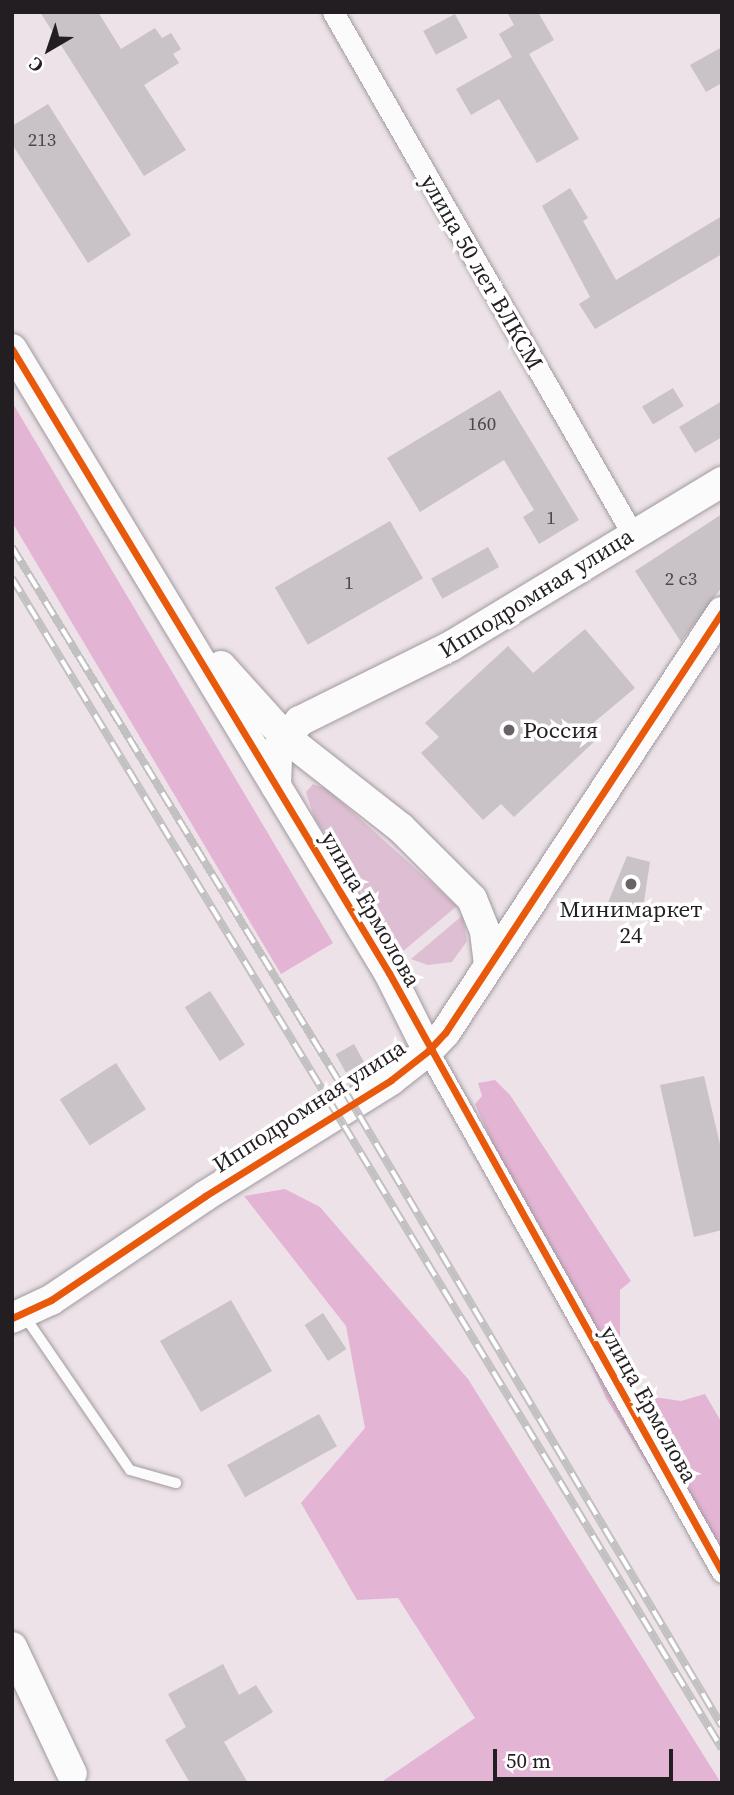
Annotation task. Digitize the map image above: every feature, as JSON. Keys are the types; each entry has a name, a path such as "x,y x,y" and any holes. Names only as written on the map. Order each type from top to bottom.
{"street":[{"name":"улица 50 лет ВЛКСМ","path":"333,12 632,533"},
{"name":"улица Ермолова","path":"12,349 175,614 389,973 428,1051 722,1572"},
{"name":"Ипподромная улица","path":"285,737 300,722 451,646 632,533 722,482"},
{"name":"Ипподромная улица","path":"18,1327 51,1300 205,1196 391,1080 428,1051 489,965 722,612"},
{"name":"улица Ермолова","path":"175,614 285,737 401,828 472,900 485,932 489,965"},
{"path":"276,786 274,762 285,737"},
{"path":"12,1647 75,1778"},
{"path":"15,1679 75,1778"}],"lane":[{"path":"18,1327 130,1469 176,1483"}],"shaded area":[{"path":"12,402 333,943 281,974 12,522"},
{"path":"313,784 327,789 457,906 402,952 314,817 306,792"},
{"path":"463,915 467,941 452,962 428,965 411,959"},
{"path":"495,1080 510,1095 631,1281 620,1290 620,1392 681,1401 705,1394 722,1423 722,1585 606,1398 475,1104 482,1096 478,1083"},
{"path":"285,1189 320,1207 468,1379 721,1783 380,1783 475,1718 398,1598 357,1600 301,1503 365,1428 346,1326 244,1196"}],"building":[{"path":"40,12 98,12 121,49 155,28 162,38 171,33 181,49 173,54 179,63 144,85 186,150 144,176"},
{"path":"507,12 538,12 554,40 529,54 579,139 537,163 499,99 471,115 456,89 512,57 499,34 514,25"},
{"path":"455,14 468,38 436,55 423,31"},
{"path":"722,47 722,83 706,92 690,65"},
{"path":"48,104 131,235 88,263 12,144 12,126"},
{"path":"570,188 588,218 583,221 616,280 722,216 722,254 595,329 579,304 590,297 542,206"},
{"path":"673,388 684,406 653,425 642,407"},
{"path":"500,390 579,520 539,544 523,517 534,510 504,460 420,512 387,458"},
{"path":"722,401 722,437 695,453 679,427"},
{"path":"722,514 722,587 681,642 635,571"},
{"path":"390,521 423,578 308,645 275,588"},
{"path":"488,547 499,567 442,599 431,579"},
{"name":"Россия","path":"585,629 635,688 586,729 596,740 514,817 501,804 483,820 421,753 439,737 425,723 508,646 533,673"},
{"name":"Минимаркет 24","path":"627,856 650,862 641,921 607,905"},
{"path":"210,991 245,1045 220,1061 185,1007"},
{"path":"354,1044 364,1062 346,1073 336,1054"},
{"path":"116,1063 146,1109 90,1146 60,1099"},
{"path":"704,1076 722,1153 722,1230 694,1237 660,1085"},
{"path":"231,1300 272,1371 201,1412 160,1341"},
{"path":"323,1313 346,1349 328,1361 305,1325"},
{"path":"319,1414 337,1446 245,1497 227,1465"},
{"path":"223,1664 239,1695 256,1685 273,1712 224,1742 248,1783 190,1783 165,1740 186,1727 168,1694"}],"railway":[{"path":"12,547 343,1088 722,1726"},
{"path":"12,578 722,1749"}],"cycle path":[{"path":"12,349 389,973 722,1572"},
{"path":"12,1318 51,1300 205,1196 391,1080 428,1051 445,1033 722,612"}],"place":[{"name":"Россия","path":"509,730"},
{"name":"Минимаркет 24","path":"631,884"}]}
